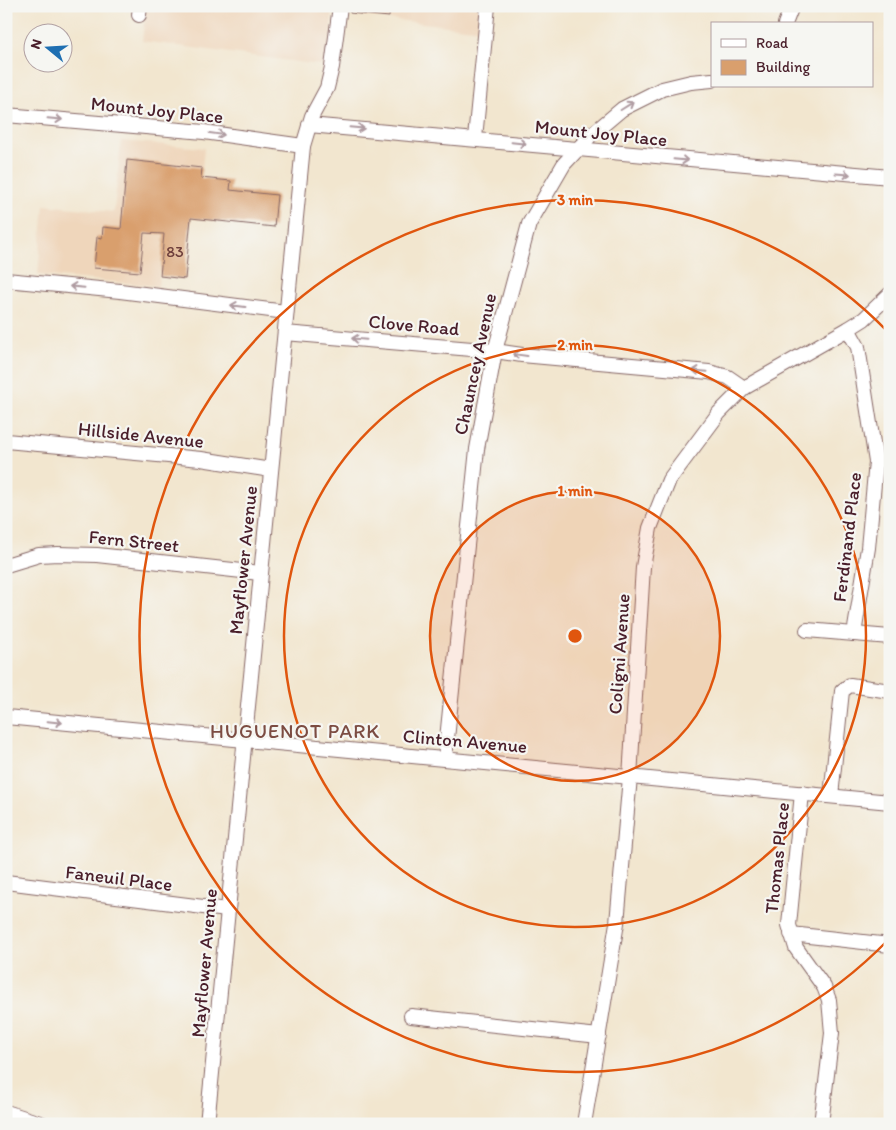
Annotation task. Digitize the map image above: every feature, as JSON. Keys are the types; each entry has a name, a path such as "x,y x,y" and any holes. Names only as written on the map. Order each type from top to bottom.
{"street":[{"name":"Mayflower Avenue","path":"207,1124 303,146 309,125 327,88 332,67 340,6"},
{"path":"475,138 488,6"},
{"path":"785,22 788,8"},
{"name":"Chauncey Avenue","path":"446,758 472,484 495,351 529,224 564,164 605,122 638,99 669,87 711,80"},
{"name":"Mount Joy Place","path":"6,115 204,132 303,146"},
{"name":"Mount Joy Place","path":"309,125 475,138 578,150 890,178"},
{"path":"6,280 120,290 286,312"},
{"name":"Coligni Avenue","path":"584,1124 617,923 630,777 643,567 650,528 669,480 719,413 744,388 864,319 890,294"},
{"name":"Ferdinand Place","path":"848,329 858,347 876,462 869,540 854,634"},
{"name":"Clove Road","path":"285,333 709,372 728,377 744,388"},
{"name":"Hillside Avenue","path":"6,441 201,459 271,470"},
{"name":"Fern Street","path":"6,565 39,555 97,555 260,573"},
{"path":"808,630 890,637"},
{"path":"831,796 842,691 850,685 890,691"},
{"name":"Clinton Avenue","path":"6,717 890,802"},
{"name":"Thomas Place","path":"802,793 790,908 791,934 796,948 824,987 831,1008 832,1033 821,1124"},
{"name":"Faneuil Place","path":"6,882 227,910"},
{"path":"791,934 890,945"},
{"path":"411,1016 599,1036"},
{"path":"6,1112 43,1124"}],"shaded area":[{"path":"146,6 333,6 328,66 142,41"},
{"path":"348,6 484,6 481,30 347,14"},
{"path":"121,141 204,148 200,189 165,223 158,286 38,275 44,205 114,212"}],"building":[{"path":"350,6 390,6 389,17 350,13"},
{"path":"127,160 202,168 201,178 231,181 230,190 277,195 274,227 191,218 185,279 160,276 164,234 144,233 140,272 94,268 97,237 102,238 103,227 121,229"}],"district":[{"name":"HUGUENOT PARK","path":"295,731"}]}
